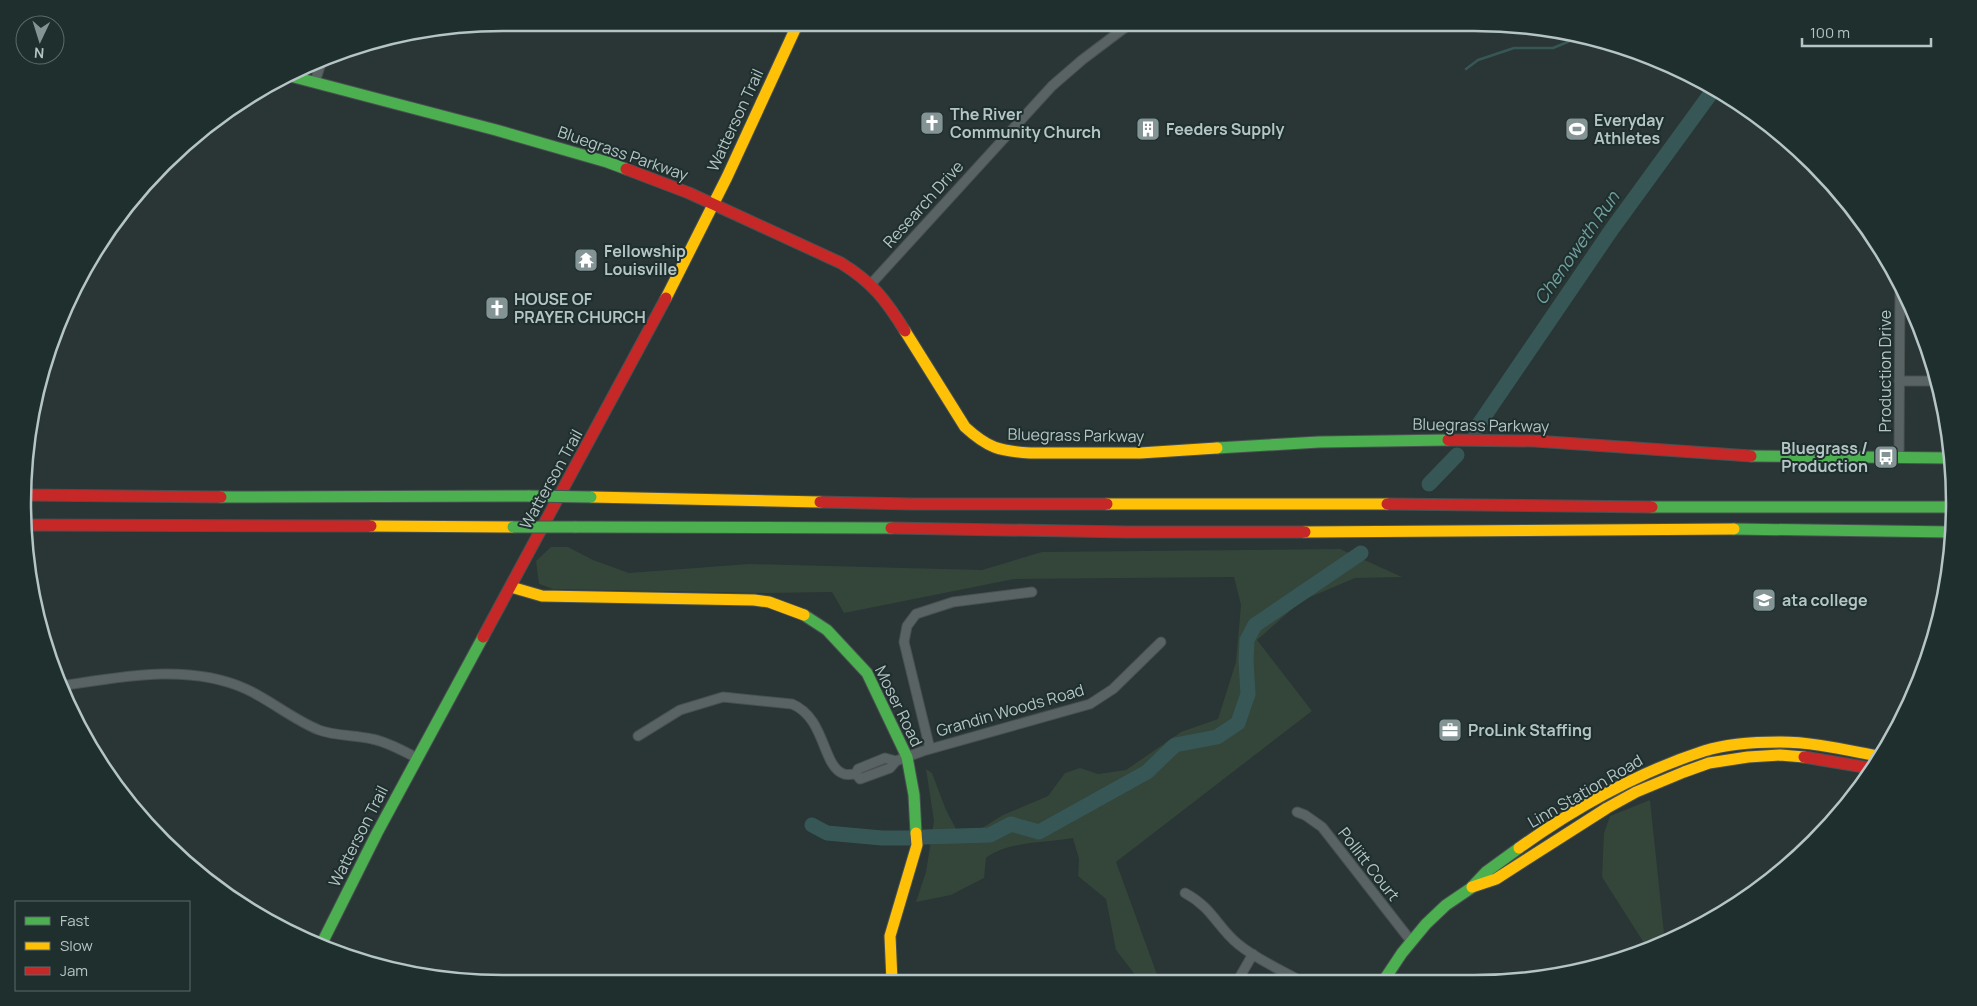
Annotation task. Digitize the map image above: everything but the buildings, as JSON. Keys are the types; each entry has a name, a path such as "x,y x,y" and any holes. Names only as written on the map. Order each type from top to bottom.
{"main road":[{"name":"Watterson Trail","path":"324,940 417,758 616,395 727,177 794,31"},
{"name":"Bluegrass Parkway","path":"298,78 570,151 633,171 689,193 841,263 859,274 885,299 897,315 965,427 984,443 1012,452 1140,453 1329,442 1440,440 1535,441 1772,456 1944,458"},
{"path":"31,490 131,497"},
{"path":"31,495 131,497 529,496 910,504 1316,503 1652,507 1946,507"},
{"path":"32,525 941,528 1127,532 1510,532 1738,529 1945,532"},
{"name":"Moser Road","path":"510,588 542,596 745,598 769,602 803,615 827,630 851,653 867,673 914,795 917,845 890,936 891,975"},
{"name":"Linn Station Road","path":"1387,975 1411,941 1446,905 1471,888 1486,872 1531,840 1601,797 1659,768 1706,750 1746,744 1780,742 1811,744 1873,755"},
{"name":"Linn Station Road","path":"1471,888 1496,879 1636,792 1709,763 1748,757 1780,755 1809,757 1865,767"}],"street":[{"name":"Research Drive","path":"871,284 1052,86 1120,31"},
{"path":"315,82 319,69"},
{"name":"Production Drive","path":"1899,458 1900,300"},
{"path":"1899,381 1930,381"},
{"path":"930,749 904,642 905,634 912,618 916,614 953,602 1032,592"},
{"name":"Grandin Woods Road","path":"638,736 680,710 723,697 792,704 802,708 816,725 832,765 843,774 856,774 858,769 885,758 901,759 1090,704 1113,689 1161,642"},
{"path":"67,685 121,677 196,676 213,679 245,689 320,730 373,739 417,758"},
{"name":"Pollitt Court","path":"1297,812 1305,815 1322,827 1411,941"},
{"path":"1185,893 1208,909 1234,941 1290,975"},
{"path":"1241,975 1253,954"}],"green space":[{"path":"551,547 568,547 593,560 629,573 749,564 982,570 1042,552 1340,549 1402,577 1355,578 1301,601 1257,640 1312,711 1116,862 1157,975 1135,975 1116,950 1106,899 1078,876 1079,859 1073,838 1027,844 995,852 986,858 984,878 951,895 916,902 926,872 934,821 926,769 932,773 946,810 956,829 979,830 1003,815 1048,796 1065,773 1080,768 1098,774 1126,770 1181,732 1218,719 1236,662 1241,605 1234,577 1014,579 844,613 832,592 767,593 553,589 539,584 536,561"},
{"path":"1650,800 1664,935 1644,943 1602,877 1604,833 1610,816"}],"waterway":[{"path":"1466,69 1478,60 1514,48 1553,48 1570,41"},
{"name":"Chenoweth Run","path":"1475,430 1612,229 1710,94"},
{"name":"Chenoweth Run","path":"1429,484 1457,455"},
{"name":"Chenoweth Run","path":"924,837 990,835 1011,824 1039,832 1147,772 1175,745 1217,737 1238,723 1248,694 1247,640 1255,625 1361,553"},
{"name":"Chenoweth Run","path":"812,825 827,833 882,838 909,838"}],"traffic: fast":[{"path":"298,78 496,130 626,169"},
{"path":"1217,448 1319,442 1448,440"},
{"path":"1751,456 1944,458"},
{"path":"221,497 529,496"},
{"path":"529,496 591,497"},
{"path":"1652,507 1946,507"},
{"path":"513,527 575,527"},
{"path":"575,527 891,528"},
{"path":"1734,529 1945,532"},
{"path":"804,615 827,630 867,673 907,757 914,795 916,833"},
{"path":"324,940 377,833 483,637"},
{"path":"1387,975 1402,953 1426,924 1446,905 1471,888 1486,872 1519,848"}],"traffic: slow":[{"path":"666,298 727,177 794,31"},
{"path":"905,331 965,427 981,440 994,447 1030,453 1140,453 1217,448"},
{"path":"591,497 820,502"},
{"path":"1107,504 1387,504"},
{"path":"371,526 513,527"},
{"path":"1305,532 1734,529"},
{"path":"511,587 542,596 754,600 769,602 804,615"},
{"path":"1519,848 1562,819 1608,792 1656,769 1704,751 1732,745 1792,742 1873,755"},
{"path":"1472,887 1496,879 1607,808 1636,792 1684,772 1709,763 1748,757 1780,755 1804,757"},
{"path":"892,975 890,936 917,845 916,833"}],"traffic: jam":[{"path":"626,169 689,193 841,263 878,292 905,331"},
{"path":"483,637 666,298"},
{"path":"1448,440 1535,441 1751,456"},
{"path":"31,495 221,497"},
{"path":"820,502 1107,504"},
{"path":"1387,504 1652,507"},
{"path":"32,525 371,526"},
{"path":"891,528 1127,532 1305,532"},
{"path":"1804,757 1864,767"}],"place":[{"name":"The River Community Church","path":"932,123"},
{"name":"Feeders Supply","path":"1148,129"},
{"name":"Everyday Athletes","path":"1577,129"},
{"name":"Fellowship Louisville","path":"586,260"},
{"name":"HOUSE OF PRAYER CHURCH","path":"497,308"},
{"name":"Bluegrass / Production","path":"1886,457"},
{"name":"ata college","path":"1764,600"},
{"name":"ProLink Staffing","path":"1450,730"}]}
